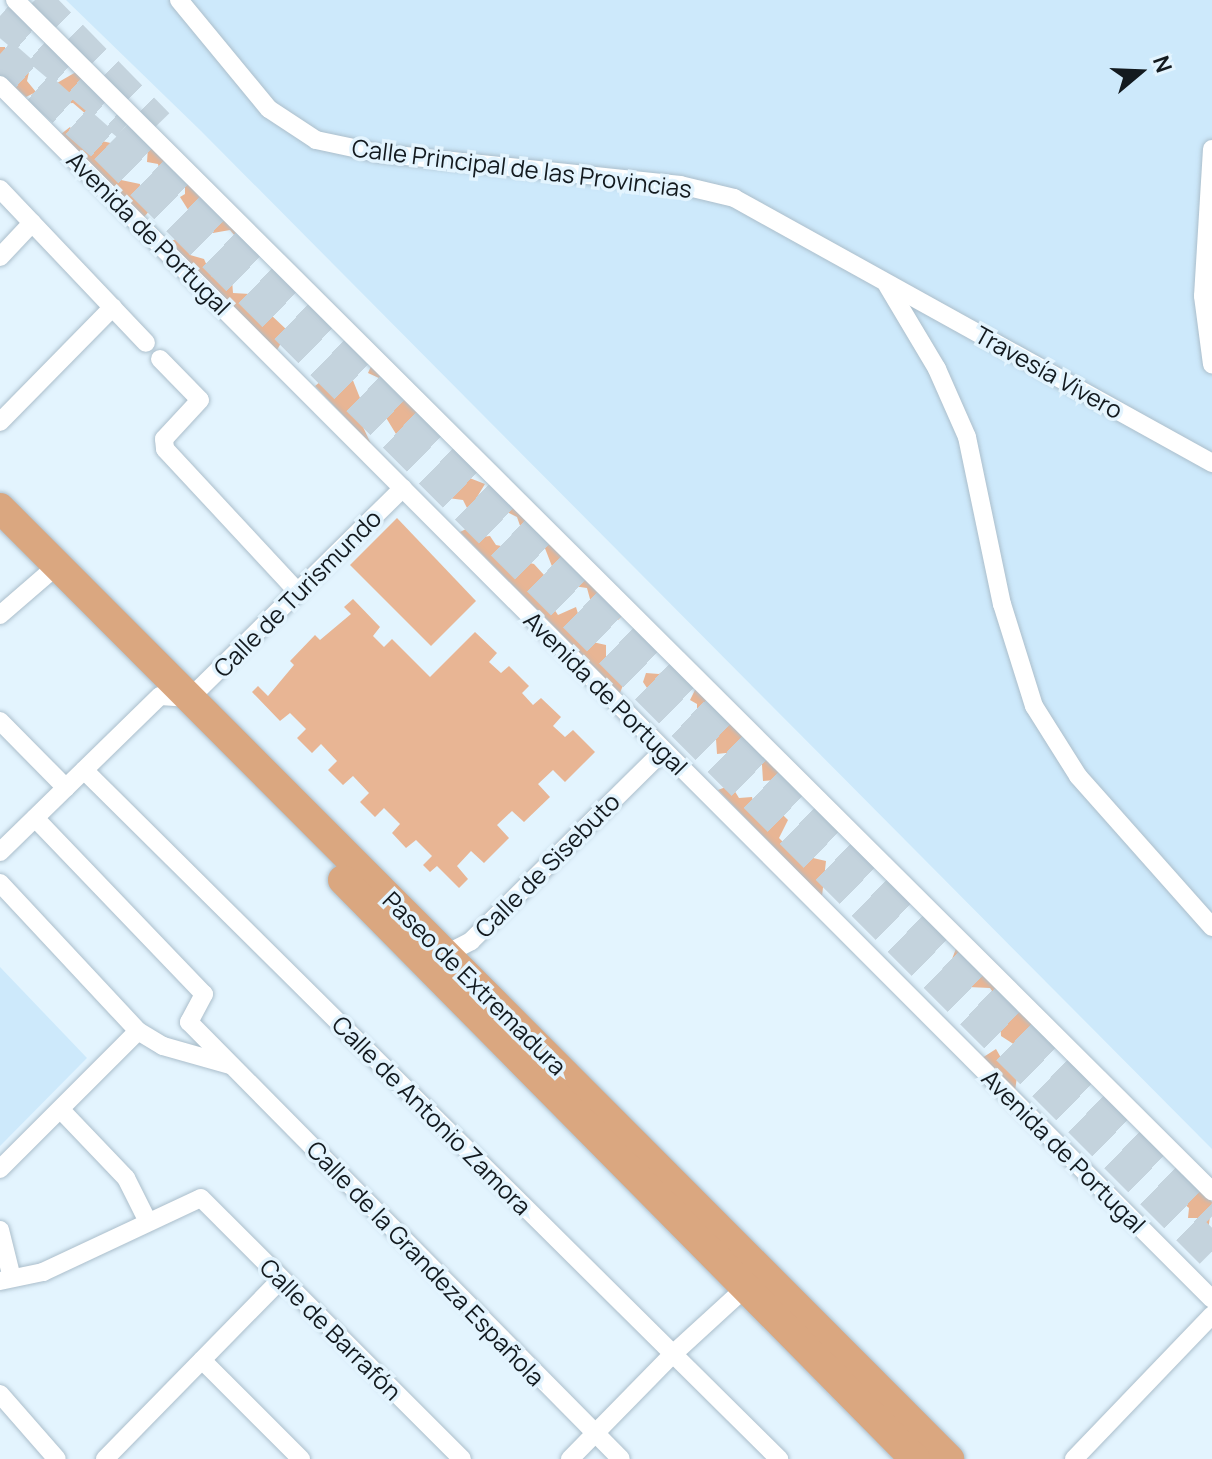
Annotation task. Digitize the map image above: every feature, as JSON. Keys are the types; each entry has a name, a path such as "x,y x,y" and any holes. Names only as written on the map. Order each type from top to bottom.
{"main road":[{"name":"Paseo de Extremadura","path":"0,508 160,696 435,958"},
{"name":"Paseo de Extremadura","path":"0,534 50,570 190,698 435,958 758,1284 949,1459"},
{"name":"Paseo de Extremadura","path":"758,1284 915,1459"}],"street":[{"path":"15,0 1212,1191"},
{"name":"Calle Principal de las Provincias","path":"179,0 269,109 316,140 377,153 680,185 734,198 885,283 937,369 967,437 1002,604 1034,706 1078,776 1212,927"},
{"name":"Avenida de Portugal","path":"0,85 1212,1299"},
{"path":"1212,149 1203,296 1212,364"},
{"path":"0,189 146,343"},
{"path":"0,257 32,223"},
{"name":"Travesía Vivero","path":"885,283 1212,463"},
{"path":"0,422 113,307"},
{"path":"160,359 200,400 164,439 165,449 298,592"},
{"name":"Calle de Turismundo","path":"190,698 403,488"},
{"path":"0,615 50,570"},
{"path":"0,852 160,696 190,698"},
{"path":"0,721 66,788"},
{"name":"Calle de Sisebuto","path":"435,958 663,751"},
{"name":"Calle de Antonio Zamora","path":"84,770 779,1459"},
{"name":"Calle de la Grandeza Española","path":"35,818 204,994 189,1022 621,1459"},
{"name":"Calle de la Grandeza Española","path":"0,883 138,1031 163,1046 232,1066"},
{"path":"0,1169 138,1031"},
{"path":"0,1230 6,1279 43,1272 148,1222 126,1178 61,1110"},
{"name":"Calle de Barrafón","path":"148,1222 201,1198 462,1459"},
{"path":"105,1459 280,1280"},
{"path":"570,1459 673,1354 758,1284"},
{"path":"1074,1459 1212,1315"},
{"path":"202,1360 301,1459"},
{"path":"0,1394 57,1459"}],"shaded area":[{"path":"66,0 1212,0 1212,1149 201,131"},
{"path":"0,47 5,47 6,57 20,59 30,68 27,81 36,92 26,97 0,74"},
{"path":"76,72 84,77 82,86 96,92 82,99 89,110 87,115 73,103 59,104 63,97 57,83"},
{"path":"136,124 250,245 245,248 230,230 213,233 205,214 192,216 180,197 185,194 185,182 162,181 158,164 147,162 148,147 130,137"},
{"path":"70,127 74,133 89,129 93,139 115,144 116,161 127,166 121,180 140,184 139,197 151,209 144,217 61,134"},
{"path":"183,236 190,255 204,259 212,277 232,280 233,293 250,294 262,282 277,298 270,314 288,331 277,350 169,242"},
{"path":"373,362 433,427 429,434 419,429 396,434 385,416 394,410 392,399 378,394 379,378 368,373"},
{"path":"326,377 333,383 352,378 360,398 356,412 365,416 363,427 371,444 315,386"},
{"path":"467,477 485,484 477,497 483,511 473,503 467,508 463,500 448,498 450,487 459,487 460,478"},
{"path":"511,500 622,616 618,620 605,609 593,610 587,588 573,586 564,570 553,569 541,538 524,537 517,517 505,511"},
{"path":"397,518 476,601 431,646 350,565"},
{"path":"472,526 474,538 490,536 496,545 512,548 517,560 534,564 544,575 542,591 552,597 550,603 558,615 576,607 579,617 594,627 588,641 606,645 606,656 616,657 625,680 620,693 460,532"},
{"path":"353,599 380,627 373,636 384,647 392,639 430,677 475,632 497,653 489,662 501,673 509,666 529,686 522,693 533,705 541,698 561,717 553,726 565,737 573,730 595,752 565,782 553,770 538,784 550,797 524,822 512,811 497,825 509,838 484,863 471,851 457,866 468,879 459,888 437,866 430,872 423,865 432,856 416,840 406,848 392,833 400,824 384,808 375,817 360,802 369,793 353,776 343,785 328,770 337,761 321,744 312,753 297,738 306,729 290,713 280,721 252,692 258,686 268,696 294,665 290,661 315,635 320,640 351,614 344,607"},
{"path":"670,666 674,675 670,683 683,691 668,696 673,708 667,713 658,697 642,698 649,691 643,682 646,673 659,674"},
{"path":"697,686 792,786 788,792 775,780 763,781 762,765 755,761 744,768 734,752 717,754 716,739 707,730 709,718 697,712 697,704 690,700"},
{"path":"731,785 739,798 752,797 755,811 766,812 773,805 788,820 779,838 786,845 798,843 810,831 822,842 813,858 826,861 822,896 718,790"},
{"path":"957,946 1054,1045 1038,1054 1028,1042 1018,1047 1001,1036 1000,1021 990,1012 995,995 990,988 968,987 960,965 952,959"},
{"path":"0,967 87,1058 0,1146"},
{"path":"996,1049 1004,1063 1019,1062 1015,1091 982,1058"},
{"path":"1193,1182 1212,1202 1208,1231 1202,1218 1188,1218 1189,1208 1183,1203"}],"tunnel":[{"path":"35,0 157,125"},
{"path":"0,16 128,124 1212,1216"},
{"path":"0,54 106,147 1212,1252"}]}
